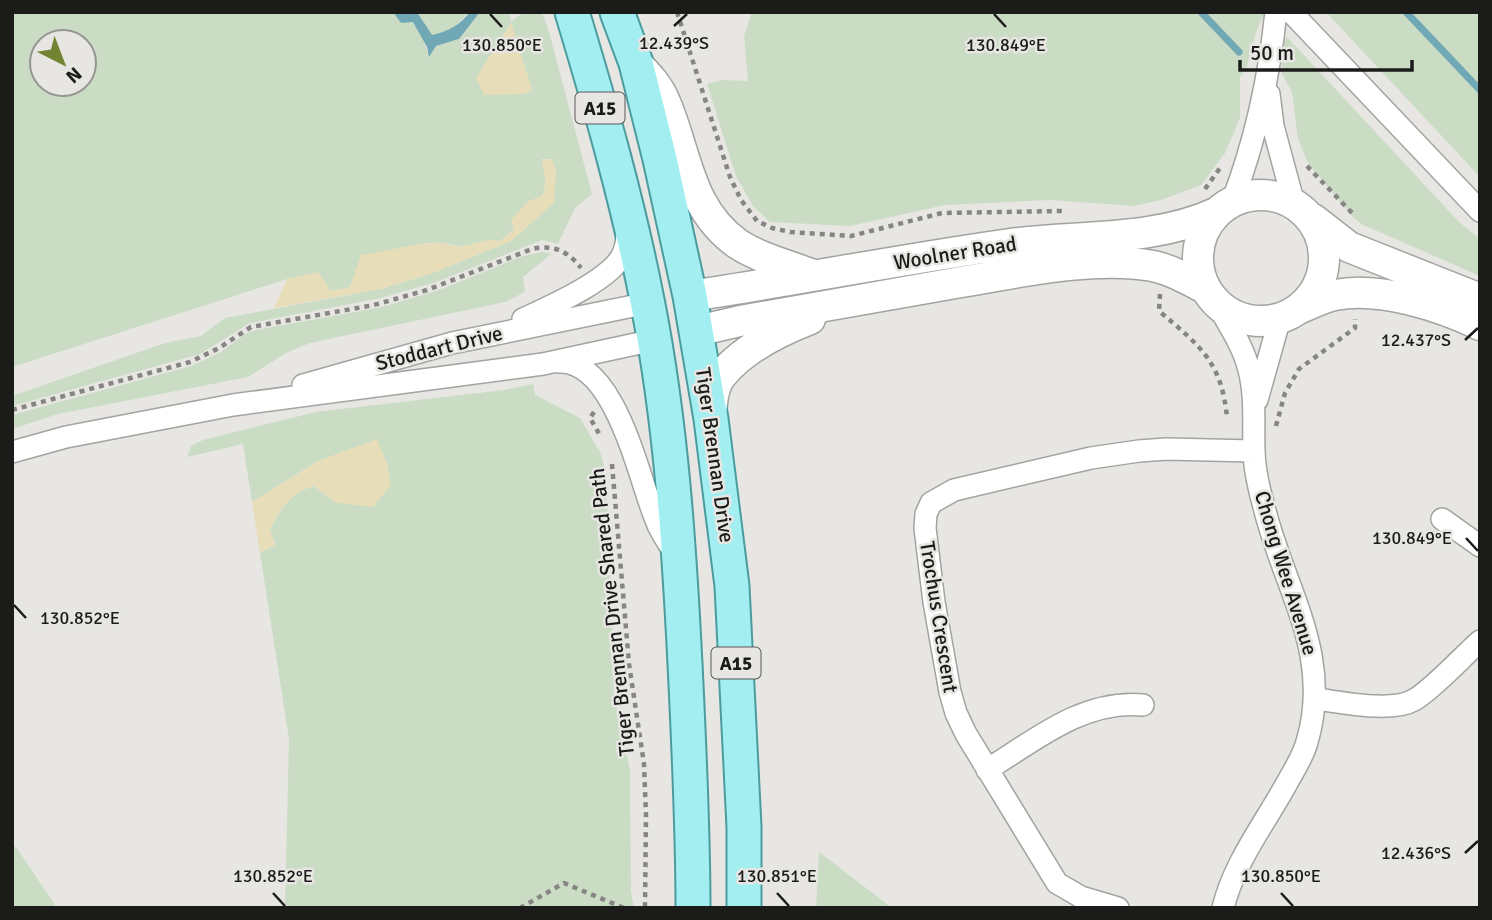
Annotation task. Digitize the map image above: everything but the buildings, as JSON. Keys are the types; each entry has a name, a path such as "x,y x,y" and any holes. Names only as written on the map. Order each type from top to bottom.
{"main road":[{"name":"A15","path":"572,12 625,205 654,340 680,563 693,817 693,908"},
{"name":"Tiger Brennan Drive","path":"617,12 636,64 660,159 697,331 711,419 732,586 744,827 744,908"},
{"path":"636,64 651,78 665,101 689,177 698,197 721,229 757,254 817,277"},
{"path":"1480,299 1349,247 1302,210 1270,195 1248,196 1225,207 1205,229 1199,247 1199,268 1210,294 1225,310 1249,320 1261,321 1289,313 1333,295 1354,294 1412,301 1480,325"},
{"name":"Woolner Road","path":"690,296 1011,244 1161,229 1188,224 1225,207"},
{"path":"1289,313 1317,287 1325,262 1322,241 1302,210"},
{"name":"Woolner Road","path":"697,331 1035,270 1113,264 1162,269 1210,294"},
{"path":"648,303 690,296"},
{"path":"711,419 715,388 720,377 738,360 781,331 818,316 838,304"},
{"path":"654,340 697,331"}],"street":[{"path":"1225,207 1255,136 1276,12"},
{"path":"1291,12 1480,211"},
{"path":"1269,64 1273,126 1302,210"},
{"path":"489,334 558,303 616,264 622,256 627,234 625,205"},
{"name":"Chong Wee Avenue","path":"1210,294 1247,361 1252,386 1254,451 1264,509 1307,631 1314,666 1316,699 1304,750 1246,853 1227,891 1223,908"},
{"name":"Stoddart Drive","path":"233,405 489,334 648,303"},
{"name":"Chong Wee Avenue","path":"1254,426 1260,389 1289,313"},
{"name":"Stoddart Drive","path":"12,452 66,437 233,405 543,363 654,340"},
{"path":"543,363 564,362 582,368 605,395 629,437 656,522 680,563"},
{"name":"Trochus Crescent","path":"1118,908 1081,897 1057,883 987,770 956,713 928,565 926,514 931,503 954,490 1091,458 1166,449 1254,451"},
{"path":"1442,519 1480,546"},
{"path":"1316,699 1376,705 1406,703 1419,696 1480,641"},
{"path":"987,770 1056,727 1091,709 1123,703 1143,705"}],"path":[{"path":"677,12 730,177 741,200 757,221"},
{"path":"12,410 190,362 219,348 251,327 374,305 427,290 532,249 551,247 571,255"},
{"path":"1162,269 1159,311 1209,357 1225,393 1227,418"},
{"path":"1254,426 1277,426 1285,393 1299,369 1355,328 1354,294"},
{"name":"Tiger Brennan Drive Shared Path","path":"605,395 590,418 606,446"},
{"name":"Tiger Brennan Drive Shared Path","path":"611,454 626,641 644,764 645,908"},
{"path":"520,908 564,883 624,908"}],"green space":[{"path":"12,12 393,12 401,23 413,22 421,33 429,56 436,46 459,39 480,12 509,12 511,22 523,12 542,12 592,194 575,208 558,244 542,240 436,282 381,298 250,323 200,354 12,406 12,396 165,343 201,336 225,318 381,289 433,273 511,241 553,203 552,159 542,159 545,183 542,196 527,202 514,229 500,241 463,246 430,243 408,247 358,267 350,287 331,291 287,279 12,367","holes":["510,24 532,90 495,50"]},
{"path":"417,12 470,12 447,33 431,36"},
{"path":"752,12 1262,12 1264,15 1257,29 1247,67 1240,77 1240,118 1225,153 1201,185 1161,200 1134,206 1050,200 945,205 850,226 770,222 753,206 736,176 707,84 723,80 748,81 744,36"},
{"path":"1326,12 1480,12 1480,177"},
{"path":"1287,37 1459,222 1480,239 1480,276 1361,224 1308,163 1298,139 1292,92 1282,74 1282,42"},
{"path":"542,252 551,254 523,277 525,292 505,302 310,343 286,353 248,377 58,414 12,429 12,415 191,366 221,352 245,334 256,330 382,307 439,290 523,256"},
{"path":"533,384 535,395 580,418 601,454 604,468 614,695 630,770 631,891 634,908 285,908 289,739 260,553 275,545 270,530 282,508 299,492 314,486 337,503 387,464 377,440 318,461 252,502 243,444 187,457 191,446 203,440 316,412 504,390"},
{"path":"12,847 16,847 57,908 12,908"},
{"path":"819,852 892,908 816,908"}],"sand":[{"path":"511,23 532,90 524,94 484,95 476,78"},
{"path":"552,159 556,172 554,203 511,241 433,273 381,289 274,308 287,279 318,272 331,291 350,287 361,255 421,244 442,243 460,247 487,240 500,241 514,230 511,220 527,202 542,196 545,183 542,160"},
{"path":"377,439 387,464 391,485 373,507 337,503 314,486 306,489 282,508 270,529 275,545 260,553 252,502 318,461"}],"water":[{"path":"393,12 417,12 432,35 453,27 470,12 480,12 459,39 436,46 429,57 427,47 413,22 401,23"}],"waterway":[{"path":"1201,12 1239,52"},
{"path":"1406,12 1480,90"}]}
